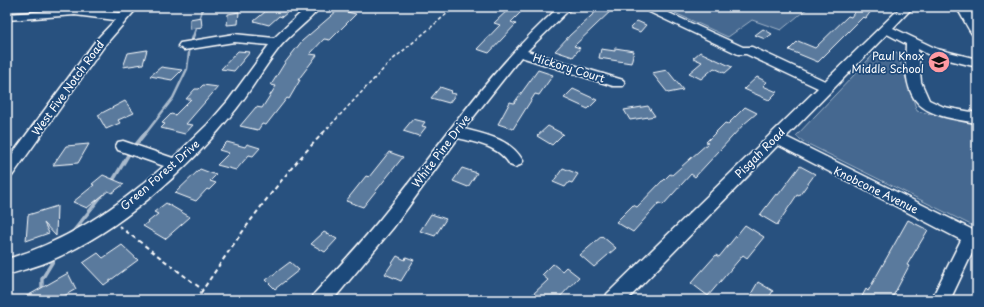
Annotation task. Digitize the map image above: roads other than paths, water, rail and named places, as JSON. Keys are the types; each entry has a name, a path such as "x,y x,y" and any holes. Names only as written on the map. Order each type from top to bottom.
{"street":[{"name":"West Five Notch Road","path":"7,172 78,74 132,7"},
{"name":"Green Forest Drive","path":"7,267 46,255 108,218 175,164 227,111 277,42 314,7"},
{"name":"White Pine Drive","path":"321,300 395,213 486,90 566,7"},
{"path":"647,7 742,51 742,55 824,90"},
{"name":"Pisgah Road","path":"614,300 907,7"},
{"path":"962,7 969,16 977,32"},
{"path":"7,17 75,12 123,17"},
{"path":"885,29 933,52 977,63"},
{"path":"184,46 234,38 277,42"},
{"path":"914,42 916,55 924,60 977,71"},
{"path":"914,42 911,53 914,78 918,94 924,104 933,109 977,118"},
{"name":"Hickory Court","path":"520,53 618,83"},
{"path":"455,132 502,147 512,154 516,161"},
{"name":"Knobcone Avenue","path":"776,138 824,164 974,238"},
{"path":"123,146 175,164"},
{"path":"940,300 974,238"}],"waterway":[{"path":"199,20 203,7"},
{"path":"146,133 173,98 187,69 190,45 197,26"},
{"path":"112,182 130,152 146,132"},
{"path":"72,233 103,194"},
{"path":"42,291 42,279 56,256"}],"place":[{"name":"Paul Knox Middle School","path":"939,62"}]}
